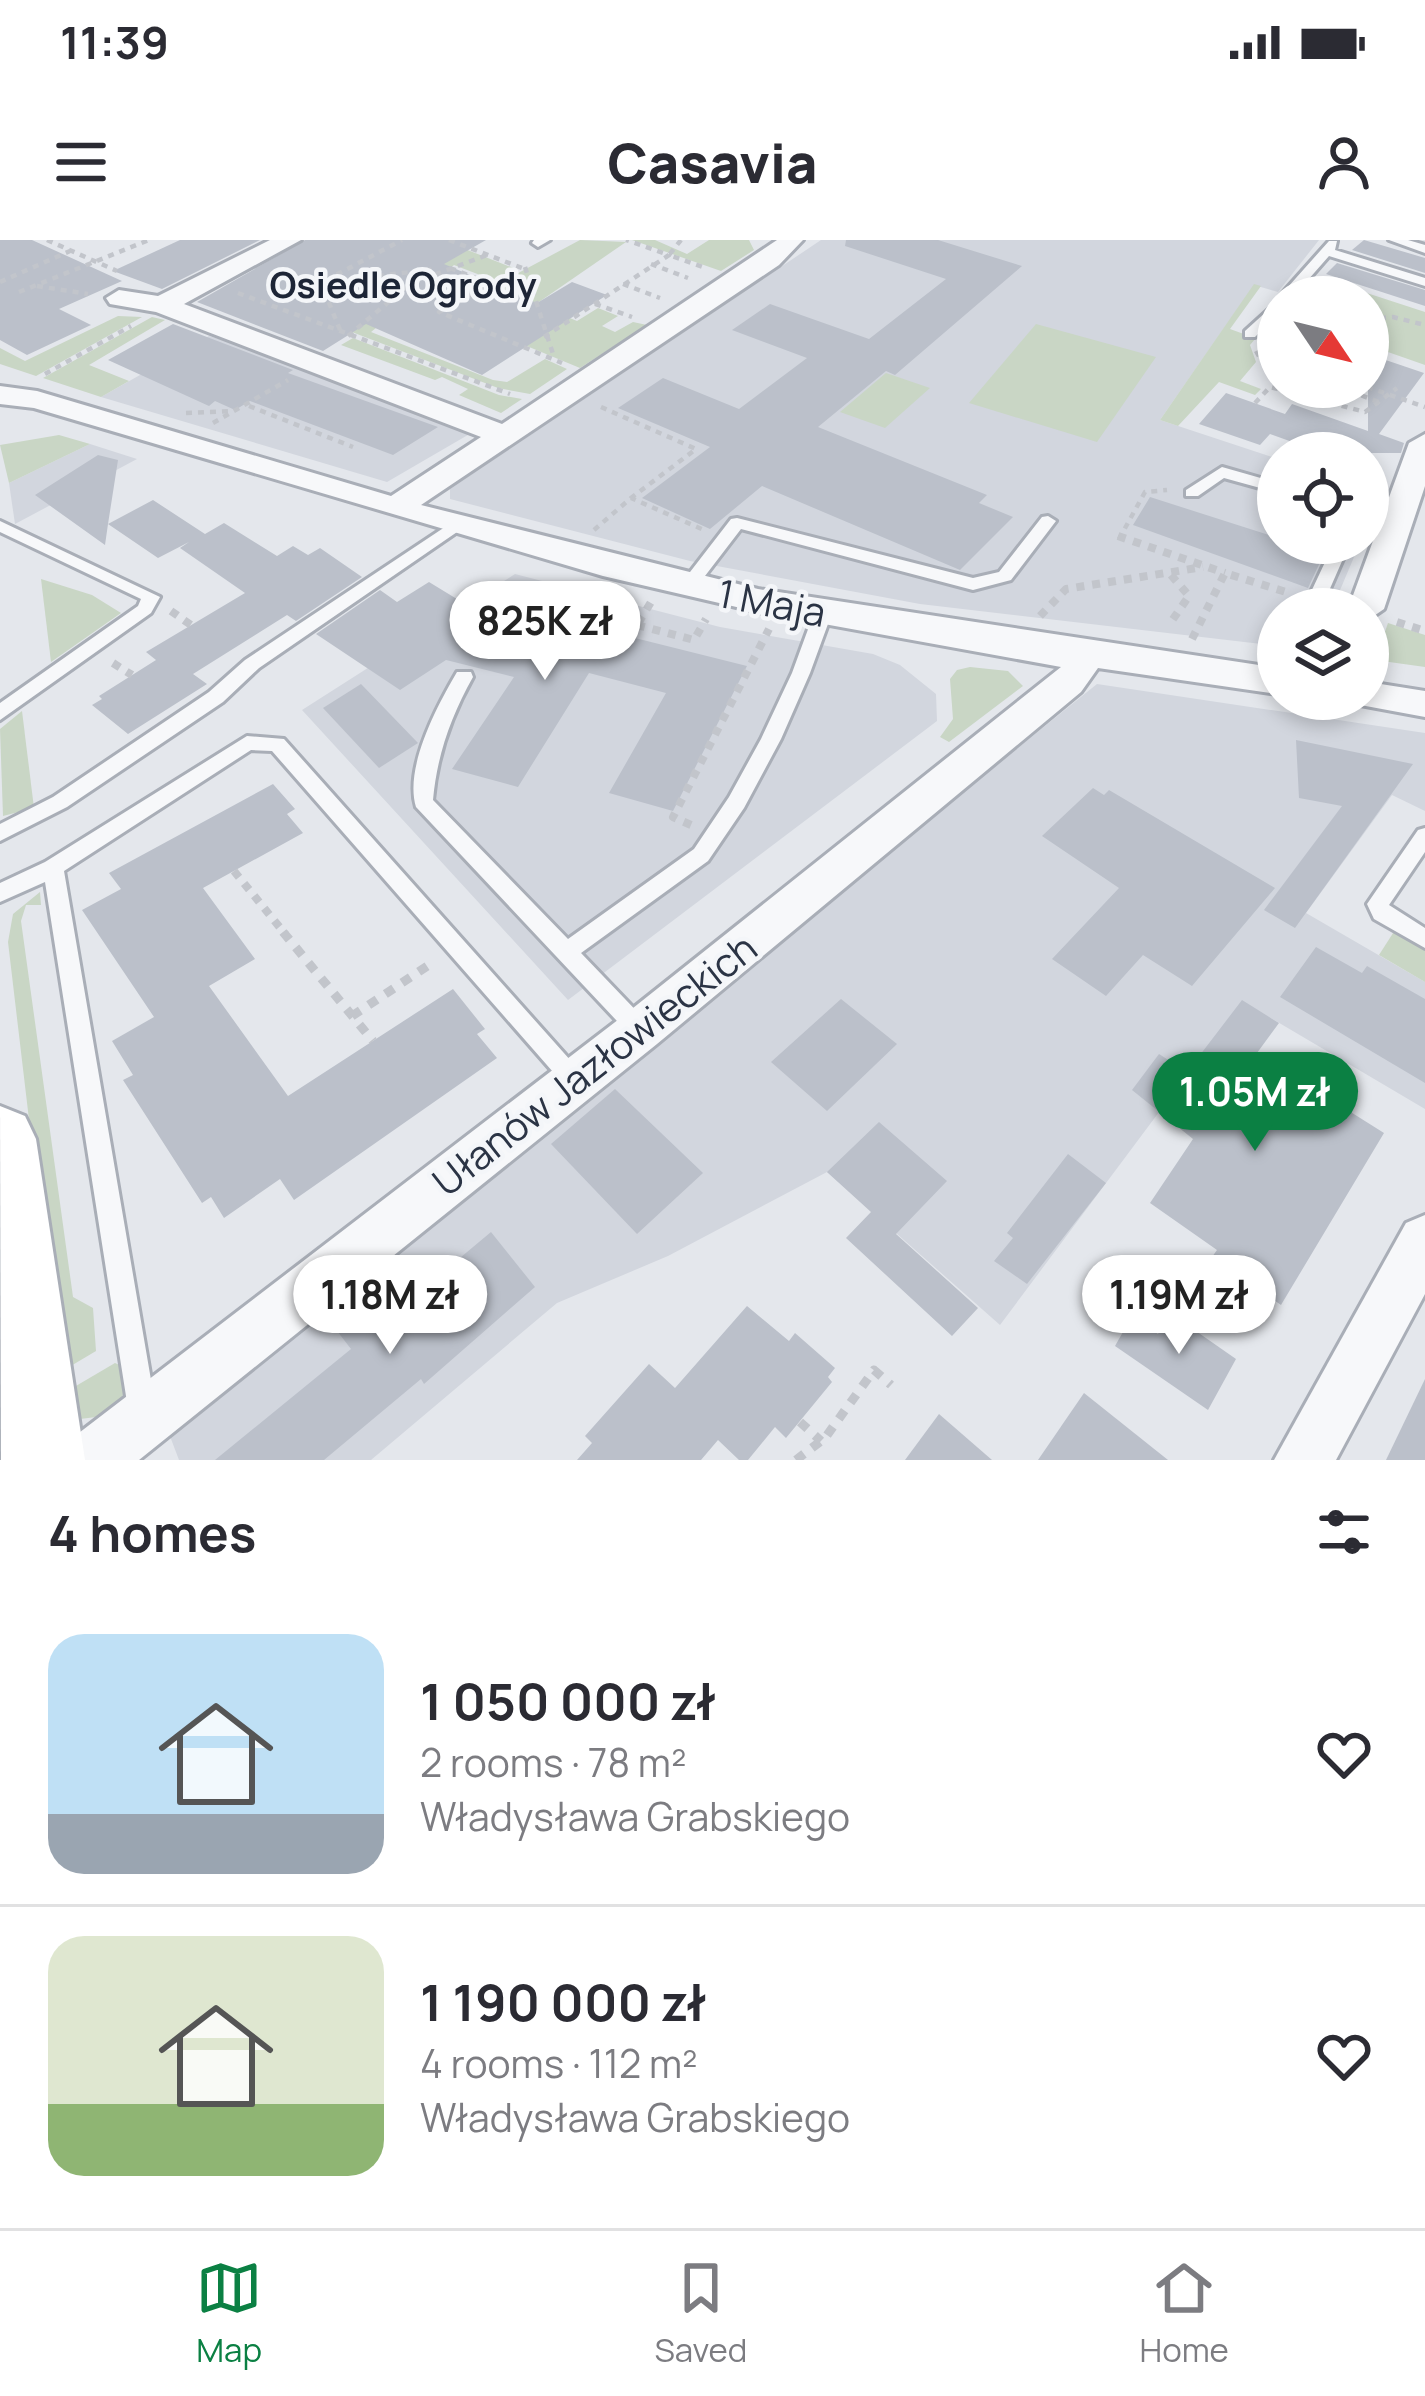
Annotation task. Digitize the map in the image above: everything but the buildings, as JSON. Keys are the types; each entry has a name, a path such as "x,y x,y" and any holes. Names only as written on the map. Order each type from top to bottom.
{"main road":[{"path":"0,1139 43,1460"}],"street":[{"path":"162,305 289,240"},
{"path":"394,508 783,252 790,240"},
{"path":"118,285 504,435"},
{"name":"1 Maja","path":"0,394 57,406 698,600 824,613 1257,679"},
{"path":"1382,588 1424,443"},
{"name":"Ułanów Jazłowieckich","path":"92,1460 640,1030 1068,683 1079,669 1080,655"},
{"path":"1389,698 1425,704"},
{"path":"1304,1460 1425,1241"}],"lane":[{"path":"1395,240 1425,249"},
{"path":"1305,276 1332,246 1425,282"},
{"path":"1250,334 1257,327"},
{"path":"1192,493 1222,472 1257,482"},
{"path":"698,600 722,538 745,522 973,584 991,583 1019,561 1048,521"},
{"path":"0,526 151,597 145,609 0,712"},
{"path":"0,833 60,802 216,697 252,664 454,526"},
{"path":"565,953 701,855 742,793 824,613"},
{"path":"464,677 445,707 424,772 423,802 640,1030"},
{"path":"0,893 53,868 247,743 277,744 575,1080"},
{"path":"1425,836 1378,904 1382,913 1425,939"},
{"path":"53,868 143,1416"}],"path":[{"path":"19,292 149,240"},
{"path":"321,283 402,240"},
{"path":"452,240 522,268"},
{"path":"626,240 669,255"},
{"path":"544,337 669,255 681,240"},
{"path":"43,245 51,242"},
{"path":"372,248 381,251"},
{"path":"0,282 71,250"},
{"path":"36,286 118,285 129,250"},
{"path":"253,258 321,283 443,268 487,255"},
{"path":"652,264 692,279"},
{"path":"347,337 382,298 443,268 470,272 491,284"},
{"path":"439,312 522,268"},
{"path":"522,268 563,382"},
{"path":"208,281 347,337 520,395"},
{"path":"321,283 340,331"},
{"path":"624,284 662,298"},
{"path":"595,304 651,325"},
{"path":"33,381 162,305"},
{"path":"428,308 567,366"},
{"path":"434,324 447,316"},
{"path":"1389,317 1425,326"},
{"path":"474,337 484,332"},
{"path":"1397,388 1390,395 1425,407"},
{"path":"582,537 696,449 597,406 613,393"},
{"path":"247,406 353,447"},
{"path":"1192,493 1145,492 1117,538 1267,588"},
{"path":"631,498 722,538"},
{"path":"1036,621 1066,589 1205,567"},
{"path":"1191,640 1225,573"},
{"path":"1169,574 1190,596 1171,622"},
{"path":"637,625 694,640 698,600"},
{"path":"630,637 646,611"},
{"path":"1389,618 1425,631"},
{"path":"716,835 673,818 770,628"},
{"path":"234,871 373,1041"},
{"path":"352,1016 434,961 448,976"},
{"path":"796,1460 821,1441 874,1370 891,1385"},
{"path":"800,1422 821,1441"}],"shaded area":[{"path":"821,240 1319,240 1291,276 1257,276 1257,286 1160,420 1257,452 1257,564 1351,564 1341,588 1257,588 1257,644 920,604 690,561 450,499 450,489"},
{"path":"209,336 283,359 473,432 387,482 101,397"},
{"path":"90,444 137,459 15,524 9,483"},
{"path":"515,574 720,627 873,654 900,665 936,694 937,721 568,1000 302,710"},
{"path":"1097,684 1257,708 1257,720 1338,720 1425,733 1425,811 1392,795 1306,913 1425,982 1425,1109 1242,1001 1000,1325 827,1172 668,1256 557,1303 371,1460 179,1460 168,1431"}],"green space":[{"path":"442,240 516,269 493,280 454,265 371,332 493,380 507,382 545,359 567,369 530,394 498,388 344,329"},
{"path":"580,240 626,242 536,304 577,321 598,308 618,316 602,326 615,332 633,322 647,325 580,368 445,312"},
{"path":"632,240 655,240 687,254 709,240 749,240 754,250 721,271"},
{"path":"1257,285 1230,329 1252,337 1257,332 1250,345 1256,362 1240,381 1257,387 1257,393 1219,382 1178,426 1160,420"},
{"path":"1389,300 1425,312 1425,365 1389,352"},
{"path":"118,316 142,317 36,376 0,364 0,348 25,361"},
{"path":"152,317 165,320 89,365 129,381 101,397 43,378"},
{"path":"1036,324 1156,357 1097,442 969,403"},
{"path":"353,338 499,395 522,399 501,413 459,395 468,389 442,377 435,380 341,345"},
{"path":"886,373 930,388 885,428 840,412"},
{"path":"59,435 90,444 9,483 0,445"},
{"path":"41,579 92,595 121,613 51,662"},
{"path":"1389,623 1425,635 1425,667 1389,662"},
{"path":"957,670 1008,671 1023,686 949,742 940,737 953,719 950,679"},
{"path":"22,711 34,808 3,816 0,729"},
{"path":"40,892 41,905 26,905 21,921 73,1297 93,1308 96,1351 59,1373 8,942 13,914"},
{"path":"1395,930 1425,947 1425,982 1379,955"},
{"path":"115,1363 124,1367 125,1380 116,1407 99,1416 75,1419 64,1393"}],"district":[{"name":"Osiedle Ogrody","path":"403,284"}]}
